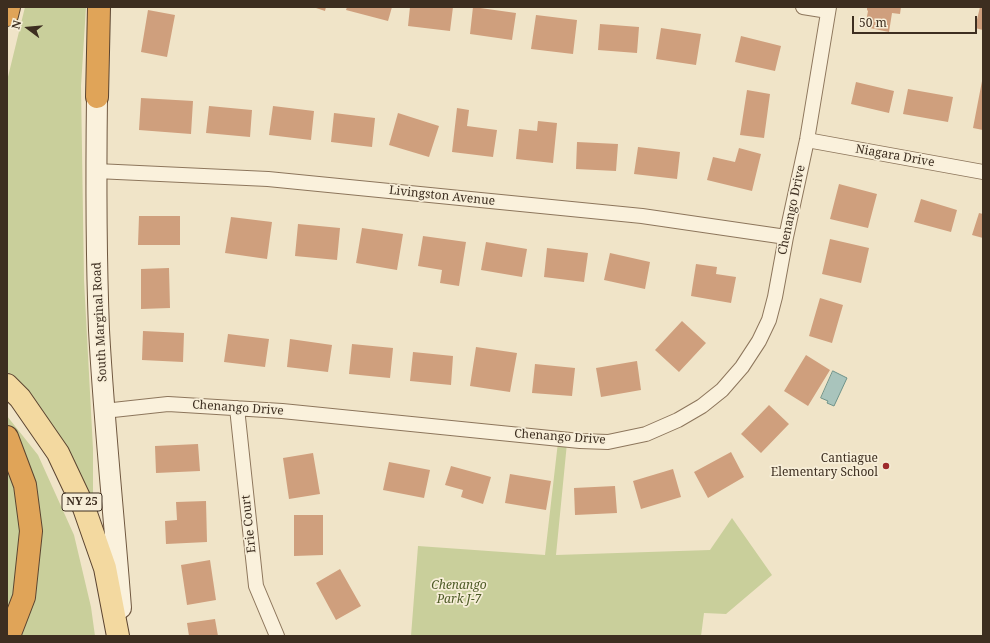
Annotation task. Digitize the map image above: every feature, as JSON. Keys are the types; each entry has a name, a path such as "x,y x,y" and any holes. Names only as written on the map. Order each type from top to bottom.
{"highway":[{"path":"7,14 9,7"},
{"path":"97,97 99,7"},
{"path":"7,437 25,485 31,532 24,597 9,636"}],"main road":[{"name":"South Marginal Road","path":"106,7 97,97 97,271 104,411 123,636"},
{"name":"NY 25","path":"7,385 20,398 58,453 84,508 104,568 118,636"}],"street":[{"path":"803,7 828,9"},
{"name":"Chenango Drive","path":"104,411 168,404 237,408 345,416 580,441 608,442 646,434 678,420 702,406 722,390 742,367 759,341 769,320 807,140 828,9"},
{"name":"Niagara Drive","path":"807,140 983,172"},
{"name":"Livingston Avenue","path":"96,171 268,179 642,216 786,237"},
{"name":"Erie Court","path":"237,408 256,586 277,636"}],"green space":[{"path":"25,7 86,7 81,86 84,280 93,449 93,504 58,438 7,371 7,81"},
{"path":"7,416 38,455 74,535 91,607 95,636 19,636 39,556 7,427"},
{"name":"Chenango Park J-7","path":"558,442 567,443 556,555 710,550 732,518 772,575 726,614 704,613 701,636 411,636 418,546 545,555"},
{"path":"7,451 20,495 24,541 18,587 7,616"}],"water":[{"path":"833,371 847,378 834,406 821,398"}],"building":[{"path":"313,7 326,7 325,11"},
{"path":"347,7 392,7 388,21 346,10"},
{"path":"410,7 453,7 450,31 408,26"},
{"path":"473,7 516,13 512,40 470,34"},
{"path":"867,7 901,7 900,14 892,13 889,32 865,27 868,11"},
{"path":"980,7 983,8 983,30 975,28"},
{"path":"148,10 175,15 167,57 141,52"},
{"path":"536,15 577,20 573,54 531,49"},
{"path":"600,24 639,27 637,53 598,50"},
{"path":"661,28 701,34 696,65 656,59"},
{"path":"741,36 781,46 775,71 735,62"},
{"path":"983,81 983,130 973,128"},
{"path":"856,82 894,91 889,113 851,104"},
{"path":"908,89 953,97 948,122 903,114"},
{"path":"747,90 770,94 764,138 740,135"},
{"path":"141,98 193,101 191,134 139,130"},
{"path":"209,106 252,110 250,137 206,133"},
{"path":"273,106 314,111 311,140 269,135"},
{"path":"457,108 469,110 467,126 497,130 493,157 452,152"},
{"path":"334,113 375,118 372,147 331,142"},
{"path":"398,113 439,126 429,157 389,145"},
{"path":"538,121 557,123 553,163 516,159 519,129 537,131"},
{"path":"577,142 618,144 616,171 576,169"},
{"path":"638,147 680,152 677,179 634,174"},
{"path":"739,148 761,154 752,191 707,180 713,157 735,162"},
{"path":"839,184 877,194 868,228 830,219"},
{"path":"921,199 957,210 951,232 914,222"},
{"path":"979,213 983,214 983,238 972,235"},
{"path":"139,216 180,216 180,245 138,245"},
{"path":"231,217 272,222 267,259 225,253"},
{"path":"298,224 340,228 337,260 295,256"},
{"path":"362,228 403,234 397,270 356,263"},
{"path":"423,236 466,242 459,286 440,283 442,270 418,266"},
{"path":"830,239 869,248 861,283 822,274"},
{"path":"486,242 527,249 522,277 481,270"},
{"path":"547,248 588,253 584,282 544,277"},
{"path":"610,253 650,262 645,289 604,280"},
{"path":"696,264 717,267 716,274 736,277 731,303 691,296"},
{"path":"169,268 170,308 141,309 141,269"},
{"path":"820,298 843,305 832,343 809,336"},
{"path":"682,321 706,343 679,372 655,350"},
{"path":"143,331 184,333 183,362 142,360"},
{"path":"228,334 269,339 265,367 224,362"},
{"path":"290,339 332,345 328,372 287,367"},
{"path":"352,344 393,348 390,378 349,374"},
{"path":"476,347 517,353 510,392 470,386"},
{"path":"413,352 453,356 451,385 410,381"},
{"path":"806,355 830,370 808,406 784,391"},
{"path":"637,361 641,390 601,397 596,368"},
{"path":"535,364 575,368 572,396 532,393"},
{"path":"769,405 789,424 761,453 741,434"},
{"path":"198,444 200,471 156,473 155,446"},
{"path":"731,452 744,477 708,498 694,472"},
{"path":"313,453 320,494 289,499 283,458"},
{"path":"389,462 430,470 424,498 383,490"},
{"path":"451,466 491,477 483,504 461,497 463,490 445,485"},
{"path":"673,469 681,497 641,509 633,481"},
{"path":"510,474 551,481 546,510 505,503"},
{"path":"615,486 617,513 575,515 574,488"},
{"path":"206,501 207,542 166,544 165,521 177,520 176,502"},
{"path":"294,515 323,515 323,555 294,556"},
{"path":"210,560 216,600 187,605 181,565"},
{"path":"340,569 361,606 336,620 316,583"},
{"path":"215,619 218,636 189,636 187,623"}],"place":[{"name":"Cantiague Elementary School","path":"886,466"}]}
